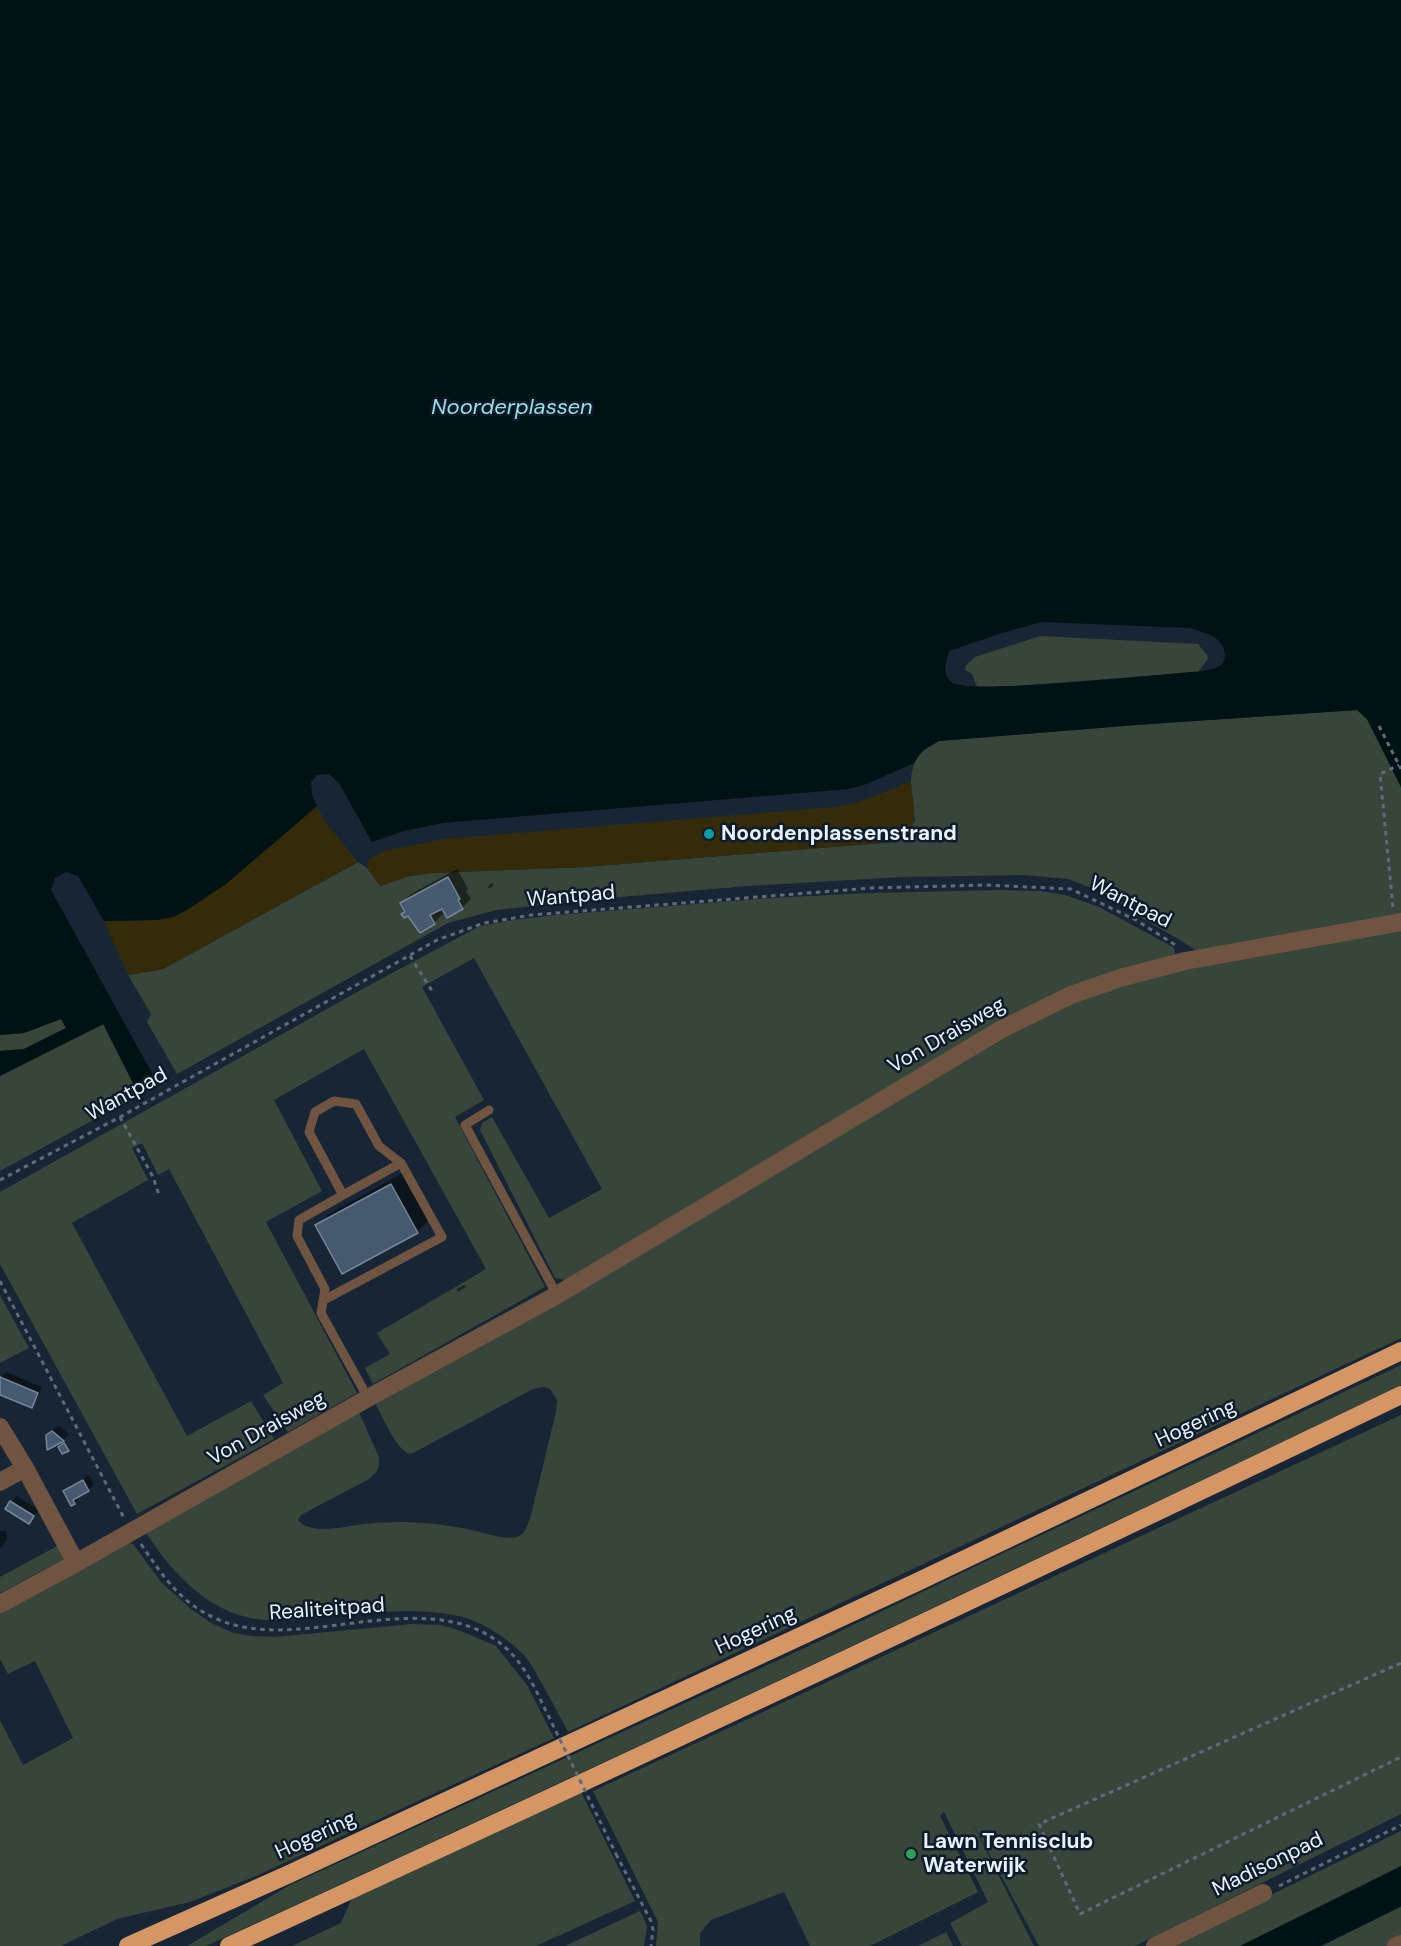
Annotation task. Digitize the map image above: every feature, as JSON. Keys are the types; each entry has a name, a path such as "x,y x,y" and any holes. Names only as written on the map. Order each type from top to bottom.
{"highway":[{"name":"Hogering","path":"128,1946 287,1875 904,1588 1401,1351"},
{"path":"229,1946 600,1775 1401,1395"}],"street":[{"name":"Von Draisweg","path":"0,1604 557,1295 999,1030 1071,995 1120,978 1185,961 1398,923"},
{"path":"0,1427 25,1468 76,1563"},
{"path":"2,1477 25,1468"},
{"name":"Madisonpad","path":"1155,1946 1263,1893"},
{"path":"1396,1946 1401,1944"}],"lane":[{"path":"324,1300 442,1237 401,1163 379,1146 356,1104 334,1101 315,1112 309,1132 343,1195"},
{"path":"489,1110 465,1125 557,1295"},
{"path":"368,1398 321,1313 325,1289 297,1236 299,1220 401,1163"}],"path":[{"path":"1379,726 1400,767 1380,774 1398,923"},
{"name":"Wantpad","path":"0,1180 120,1117 437,940 484,923 531,915 871,888 986,885 1071,889 1136,920 1176,944 1185,961"},
{"path":"410,956 434,994"},
{"path":"120,1117 153,1177 159,1195"},
{"name":"Realiteitpad","path":"0,1281 131,1531 165,1580 195,1606 219,1620 252,1628 281,1631 431,1618 451,1621 480,1632 510,1652 529,1677 651,1921 653,1930 651,1946"},
{"path":"1401,1663 1039,1824 1080,1914 1401,1757"},
{"name":"Madisonpad","path":"1263,1893 1401,1825"}],"green space":[{"path":"1040,636 1198,644 1208,659 1198,672 1015,686 977,687 972,674 965,670 966,665 975,657"},
{"path":"1357,710 1367,719 1401,787 1401,917 1198,952 1102,892 1068,879 1024,875 903,877 747,886 496,910 448,923 177,1074 147,1022 151,1014 128,975 163,969 358,862 367,868 380,886 409,876 432,873 584,867 895,842 915,821 911,786 914,765 927,748 939,741"},
{"path":"1001,890 1040,891 1065,895 1099,907 1173,947 1174,956 1118,972 571,1281 555,1278 480,1130 482,1123 492,1117 549,1218 602,1189 474,958 422,987 484,1100 455,1117 545,1287 373,1384 365,1368 390,1354 377,1333 486,1269 364,1049 274,1100 322,1191 266,1222 357,1393 288,1432 263,1395 283,1383 169,1169 158,1175 142,1143 132,1148 148,1180 72,1223 187,1436 251,1401 274,1439 137,1514 0,1264 0,1192 368,986 480,926 557,915 770,898"},
{"path":"1401,930 1401,1338 568,1732 525,1656 503,1637 477,1622 459,1616 425,1611 282,1621 246,1617 214,1604 187,1583 164,1558 144,1530 358,1410 379,1457 377,1470 369,1479 301,1515 298,1520 304,1525 311,1528 329,1529 388,1522 413,1522 468,1529 505,1538 520,1536 525,1531 531,1515 556,1412 557,1400 550,1389 543,1387 533,1389 411,1454 400,1447 395,1440 374,1401 1001,1035 1072,1001 1188,966"},
{"path":"61,1019 66,1028 24,1049 0,1051 0,1035 24,1033"},
{"path":"104,1024 139,1095 0,1171 0,1076"},
{"path":"0,1295 29,1348 0,1363"},
{"path":"1401,1365 1401,1385 805,1668 356,1877 206,1946 187,1946 290,1885 824,1639"},
{"path":"1401,1415 1401,1814 1135,1946 1039,1946 971,1820 1034,1946 962,1946 950,1923 988,1902 944,1812 940,1816 978,1892 870,1946 810,1946 784,1892 711,1920 700,1933 700,1946 656,1946 658,1922 593,1791"},
{"path":"128,1543 133,1544 161,1582 191,1609 211,1623 234,1633 275,1637 412,1624 441,1625 496,1646 527,1685 554,1738 256,1876 190,1902 117,1919 61,1946 0,1946 0,1720 23,1765 73,1738 35,1661 8,1674 0,1659 0,1611"},
{"path":"59,1545 66,1558 0,1593 0,1577"},
{"path":"581,1792 635,1901 536,1946 292,1946 341,1923 352,1898"},
{"path":"1401,1831 1401,1867 1242,1946 1167,1946"},
{"path":"1401,1907 1401,1939 1387,1946 1322,1946"},
{"path":"640,1911 647,1926 644,1946 565,1946"},
{"name":"Lawn Tennisclub Waterwijk","path":"946,1932 953,1946 918,1946"}],"sand":[{"name":"Noordenplassenstrand","path":"911,781 913,824 904,837 895,842 584,867 432,873 409,876 380,886 367,868 368,860 384,851 444,839 835,807 883,793"},
{"path":"317,806 326,823 358,862 163,969 128,975 104,921 158,920 268,848"}],"water":[{"name":"Noorderplassen","path":"0,0 1401,0 1401,787 1367,719 1357,710 939,741 921,752 914,763 867,784 849,789 442,823 404,831 372,842 339,783 329,774 317,775 311,782 312,795 317,806 226,884 173,917 158,920 104,921 78,876 66,872 55,878 51,890 158,1084 139,1095 103,1024 0,1076 0,1051 24,1049 66,1028 61,1019 24,1033 0,1035","holes":["1042,622 1189,628 1212,636 1221,644 1225,655 1221,665 1204,671 1029,685 965,686 951,682 946,675 949,651"]},
{"path":"1401,1866 1401,1906 1320,1946 1240,1946"}],"building":[{"path":"448,877 463,909 447,918 442,909 430,915 435,924 420,933 408,916 404,918 401,914 405,912 400,903"},
{"path":"391,1184 418,1233 342,1274 315,1225"},
{"path":"0,1377 38,1393 32,1408 0,1395"},
{"path":"52,1431 64,1441 47,1450 46,1435"},
{"path":"64,1443 69,1451 62,1454 58,1447"},
{"path":"83,1480 89,1491 73,1500 75,1504 71,1506 63,1491"},
{"path":"10,1501 34,1516 29,1524 5,1509"}],"place":[{"name":"Noordenplassenstrand","path":"709,834"},
{"name":"Lawn Tennisclub Waterwijk","path":"911,1854"}]}
